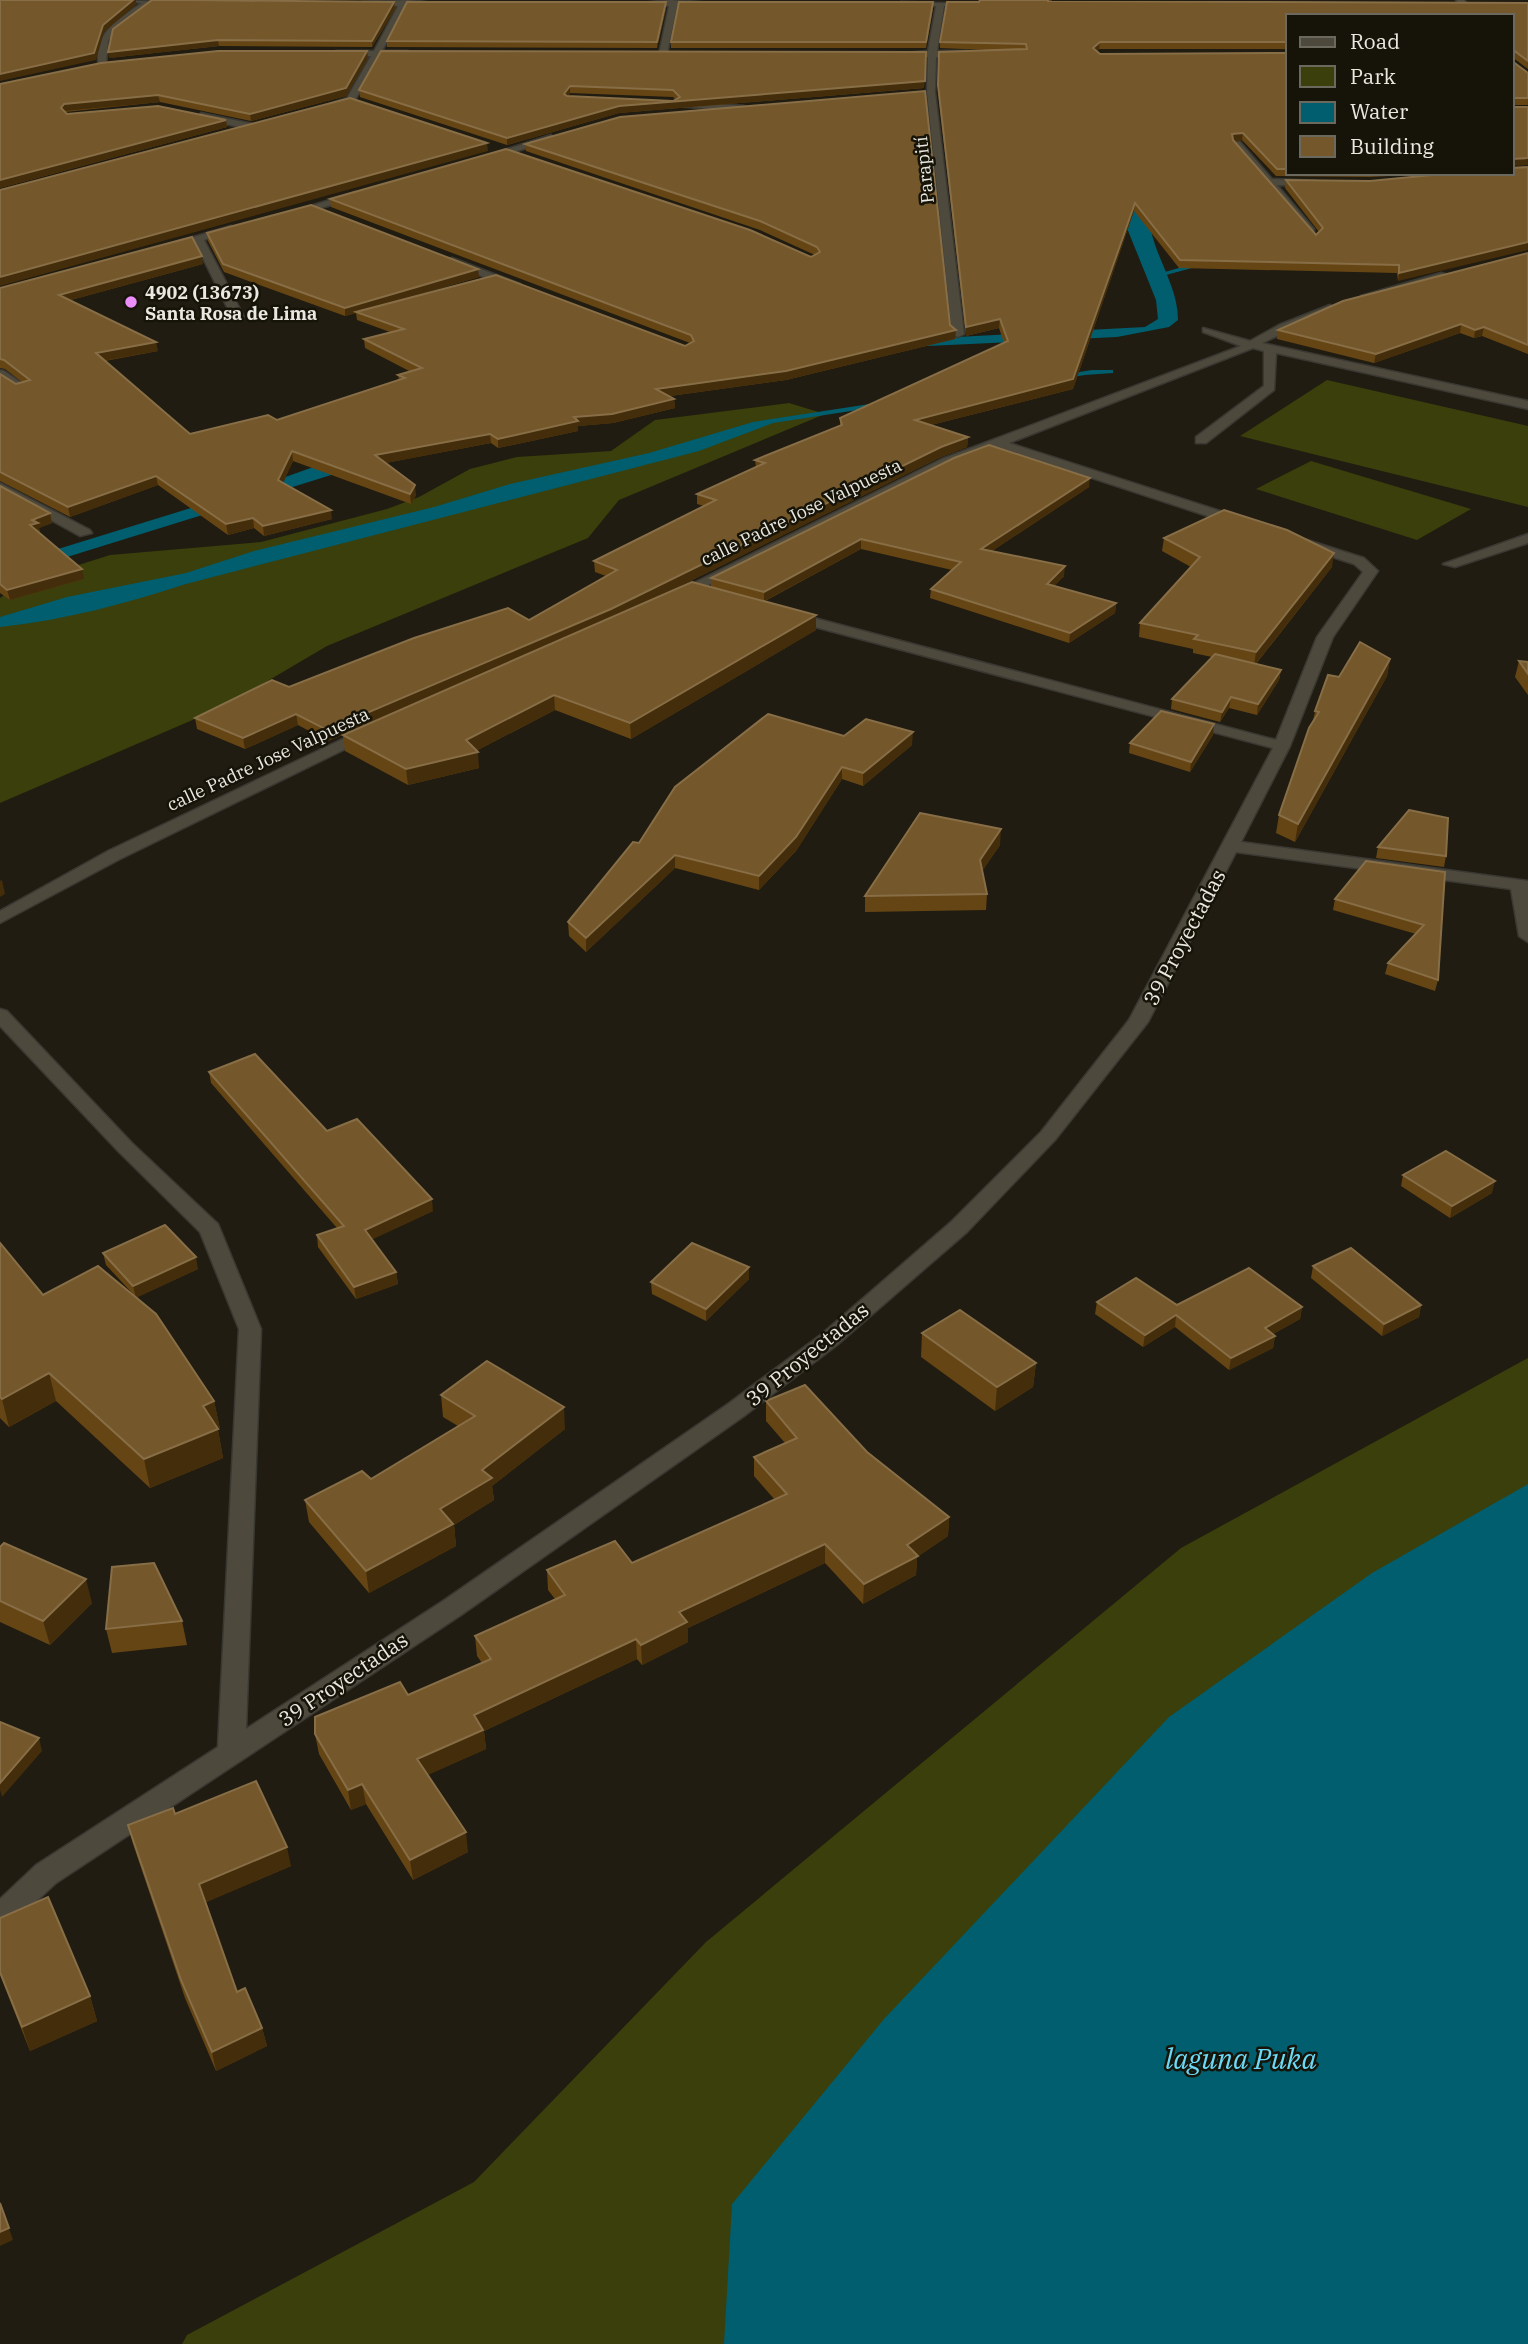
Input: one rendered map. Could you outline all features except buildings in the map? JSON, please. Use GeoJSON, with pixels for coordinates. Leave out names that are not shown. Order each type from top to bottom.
{"type":"FeatureCollection","features":[{"type":"Feature","properties":{"kind":"street"},"geometry":{"type":"LineString","coordinates":[[125,0],[190,3]]}},
{"type":"Feature","properties":{"kind":"street"},"geometry":{"type":"LineString","coordinates":[[102,64],[101,47],[108,30],[150,2]]}},
{"type":"Feature","properties":{"kind":"street"},"geometry":{"type":"LineString","coordinates":[[351,100],[405,2]]}},
{"type":"Feature","properties":{"kind":"street"},"geometry":{"type":"LineString","coordinates":[[663,54],[674,2]]}},
{"type":"Feature","properties":{"kind":"street"},"geometry":{"type":"LineString","coordinates":[[1451,6],[1462,3],[1477,6]]}},
{"type":"Feature","properties":{"kind":"street"},"geometry":{"type":"LineString","coordinates":[[350,4],[444,4]]}},
{"type":"Feature","properties":{"kind":"street"},"geometry":{"type":"LineString","coordinates":[[633,4],[716,4]]}},
{"type":"Feature","properties":{"kind":"street"},"geometry":{"type":"LineString","coordinates":[[898,4],[979,4]]}},
{"type":"Feature","properties":{"kind":"street","name":"Parapití"},"geometry":{"type":"LineString","coordinates":[[940,4],[932,54],[931,92],[958,334]]}},
{"type":"Feature","properties":{"kind":"street"},"geometry":{"type":"LineString","coordinates":[[326,53],[419,54]]}},
{"type":"Feature","properties":{"kind":"street"},"geometry":{"type":"LineString","coordinates":[[650,54],[677,54]]}},
{"type":"Feature","properties":{"kind":"street"},"geometry":{"type":"LineString","coordinates":[[892,54],[983,54]]}},
{"type":"Feature","properties":{"kind":"street"},"geometry":{"type":"LineString","coordinates":[[89,67],[115,63]]}},
{"type":"Feature","properties":{"kind":"street"},"geometry":{"type":"LineString","coordinates":[[917,94],[931,92]]}},
{"type":"Feature","properties":{"kind":"street"},"geometry":{"type":"LineString","coordinates":[[313,111],[351,100],[364,104]]}},
{"type":"Feature","properties":{"kind":"street"},"geometry":{"type":"LineString","coordinates":[[666,103],[744,109]]}},
{"type":"Feature","properties":{"kind":"street"},"geometry":{"type":"LineString","coordinates":[[676,114],[756,108]]}},
{"type":"Feature","properties":{"kind":"street"},"geometry":{"type":"LineString","coordinates":[[195,115],[253,127]]}},
{"type":"Feature","properties":{"kind":"street"},"geometry":{"type":"LineString","coordinates":[[228,134],[265,124]]}},
{"type":"Feature","properties":{"kind":"street"},"geometry":{"type":"LineString","coordinates":[[467,163],[559,136]]}},
{"type":"Feature","properties":{"kind":"street"},"geometry":{"type":"LineString","coordinates":[[480,143],[532,160]]}},
{"type":"Feature","properties":{"kind":"street"},"geometry":{"type":"LineString","coordinates":[[1237,144],[1272,182],[1315,238]]}},
{"type":"Feature","properties":{"kind":"street"},"geometry":{"type":"LineString","coordinates":[[1272,182],[1324,183]]}},
{"type":"Feature","properties":{"kind":"street"},"geometry":{"type":"LineString","coordinates":[[275,218],[365,192]]}},
{"type":"Feature","properties":{"kind":"street"},"geometry":{"type":"LineString","coordinates":[[313,207],[339,217]]}},
{"type":"Feature","properties":{"kind":"street"},"geometry":{"type":"LineString","coordinates":[[160,248],[249,224]]}},
{"type":"Feature","properties":{"kind":"street"},"geometry":{"type":"LineString","coordinates":[[198,238],[237,317]]}},
{"type":"Feature","properties":{"kind":"street"},"geometry":{"type":"LineString","coordinates":[[443,258],[533,292]]}},
{"type":"Feature","properties":{"kind":"street","name":"calle Padre Jose Valpuesta"},"geometry":{"type":"LineString","coordinates":[[666,601],[863,501],[994,442],[1254,344],[1283,327],[1337,305],[1450,274]]}},
{"type":"Feature","properties":{"kind":"street"},"geometry":{"type":"LineString","coordinates":[[469,285],[495,278]]}},
{"type":"Feature","properties":{"kind":"street"},"geometry":{"type":"LineString","coordinates":[[1208,330],[1270,348],[1528,405]]}},
{"type":"Feature","properties":{"kind":"street"},"geometry":{"type":"LineString","coordinates":[[1201,440],[1270,387],[1270,348]]}},
{"type":"Feature","properties":{"kind":"street"},"geometry":{"type":"LineString","coordinates":[[0,374],[23,388]]}},
{"type":"Feature","properties":{"kind":"street"},"geometry":{"type":"LineString","coordinates":[[994,442],[1255,527]]}},
{"type":"Feature","properties":{"kind":"street"},"geometry":{"type":"LineString","coordinates":[[0,487],[85,533]]}},
{"type":"Feature","properties":{"kind":"street"},"geometry":{"type":"LineString","coordinates":[[1450,564],[1528,538]]}},
{"type":"Feature","properties":{"kind":"street","name":"39 Proyectadas"},"geometry":{"type":"LineString","coordinates":[[0,1917],[46,1874],[452,1608],[736,1410],[830,1339],[959,1227],[1048,1136],[1138,1022],[1282,746],[1325,637],[1371,571],[1368,566],[1294,540]]}},
{"type":"Feature","properties":{"kind":"street"},"geometry":{"type":"LineString","coordinates":[[690,589],[716,596]]}},
{"type":"Feature","properties":{"kind":"street"},"geometry":{"type":"LineString","coordinates":[[768,610],[1282,746]]}},
{"type":"Feature","properties":{"kind":"street","name":"calle Padre Jose Valpuesta"},"geometry":{"type":"LineString","coordinates":[[0,918],[114,855],[323,752],[382,726]]}},
{"type":"Feature","properties":{"kind":"street"},"geometry":{"type":"LineString","coordinates":[[1232,846],[1523,886],[1528,936]]}},
{"type":"Feature","properties":{"kind":"street"},"geometry":{"type":"LineString","coordinates":[[0,1015],[125,1147],[210,1229],[250,1329],[231,1754]]}},
{"type":"Feature","properties":{"kind":"green space"},"geometry":{"type":"Polygon","coordinates":[[[1327,380],[1528,426],[1528,507],[1240,436],[1327,380]]]}},
{"type":"Feature","properties":{"kind":"green space"},"geometry":{"type":"Polygon","coordinates":[[[789,403],[825,414],[619,500],[588,538],[327,646],[225,706],[0,803],[0,598],[22,583],[110,555],[261,542],[387,509],[419,497],[470,469],[517,457],[611,451],[655,420],[789,403]]]}},
{"type":"Feature","properties":{"kind":"green space"},"geometry":{"type":"Polygon","coordinates":[[[1311,461],[1471,509],[1417,540],[1256,489],[1311,461]]]}},
{"type":"Feature","properties":{"kind":"green space","name":"laguna Puka"},"geometry":{"type":"Polygon","coordinates":[[[1528,1358],[1528,2344],[182,2344],[187,2335],[474,2182],[706,1942],[1181,1548],[1528,1358]]]}},
{"type":"Feature","properties":{"kind":"water"},"geometry":{"type":"Polygon","coordinates":[[[1116,201],[1149,216],[1154,243],[1177,306],[1178,320],[1169,327],[1117,337],[779,353],[938,338],[1145,327],[1158,319],[1156,300],[1116,201]]]}},
{"type":"Feature","properties":{"kind":"water"},"geometry":{"type":"Polygon","coordinates":[[[1092,370],[1113,370],[1113,373],[773,423],[699,451],[94,610],[0,627],[0,617],[67,597],[186,573],[254,551],[434,507],[510,484],[649,453],[753,422],[1092,370]]]}},
{"type":"Feature","properties":{"kind":"water"},"geometry":{"type":"Polygon","coordinates":[[[425,427],[344,471],[51,562],[45,553],[246,491],[425,427]]]}},
{"type":"Feature","properties":{"kind":"water","name":"laguna Puka"},"geometry":{"type":"Polygon","coordinates":[[[1528,1484],[1528,2344],[724,2344],[732,2204],[884,2019],[1169,1717],[1372,1573],[1528,1484]]]}},
{"type":"Feature","properties":{"kind":"waterway"},"geometry":{"type":"LineString","coordinates":[[1155,276],[1199,265]]}},
{"type":"Feature","properties":{"kind":"place","name":"4902 (13673) Santa Rosa de Lima"},"geometry":{"type":"Point","coordinates":[131,302]}}]}
